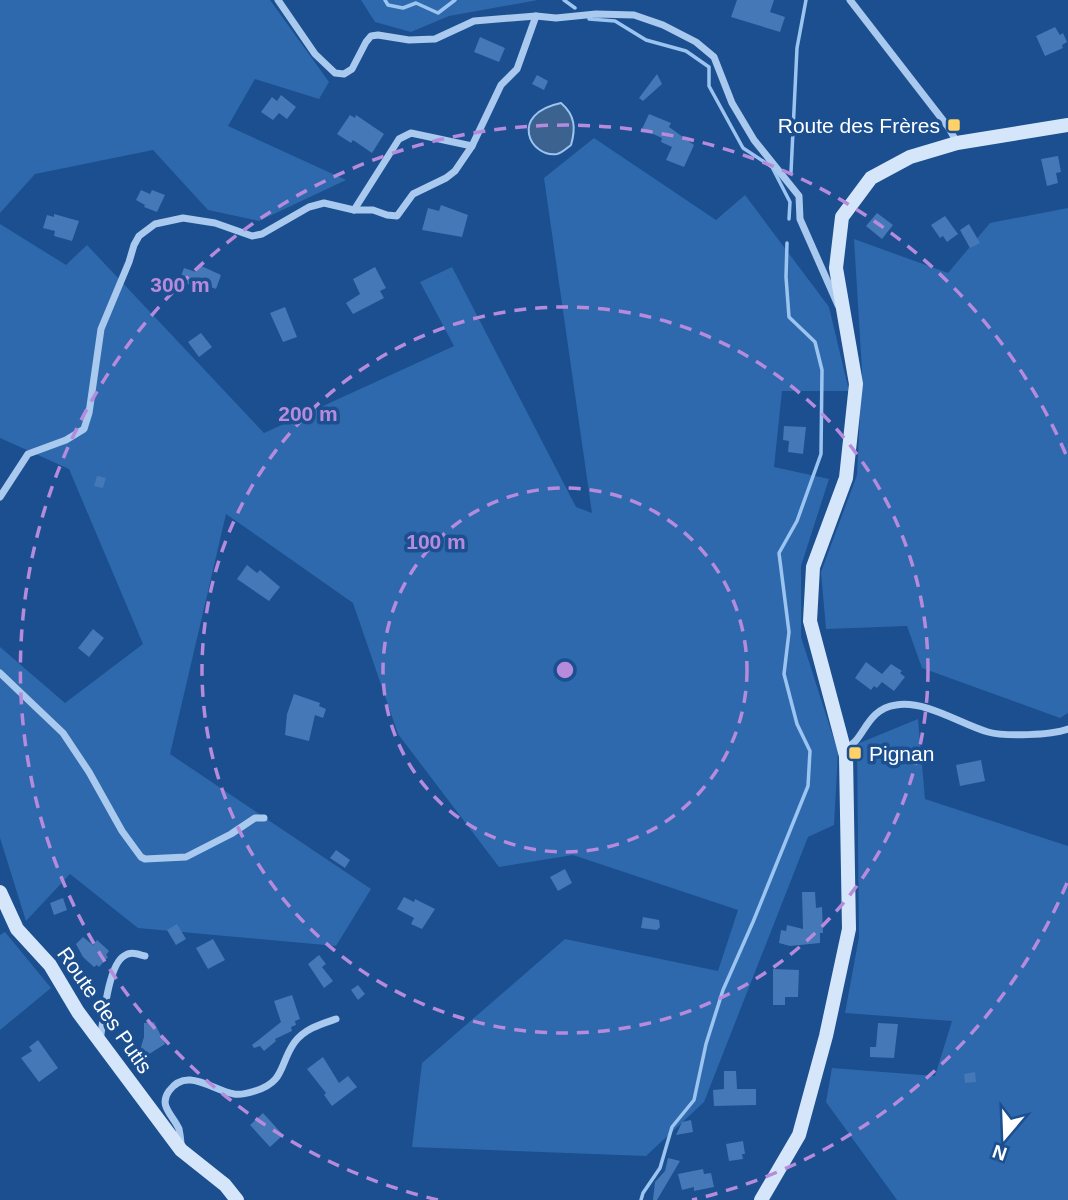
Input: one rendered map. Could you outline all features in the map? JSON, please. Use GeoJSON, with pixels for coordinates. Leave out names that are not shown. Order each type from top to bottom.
{"type":"FeatureCollection","features":[{"type":"Feature","properties":{"kind":"street"},"geometry":{"type":"LineString","coordinates":[[278,0],[315,54],[335,73],[344,74],[352,69],[371,36],[409,40],[435,39],[474,21],[536,16],[556,18],[596,14],[634,15],[663,25],[696,42],[714,57],[737,113],[754,140],[799,196],[800,219],[846,321]]}},
{"type":"Feature","properties":{"kind":"street"},"geometry":{"type":"LineString","coordinates":[[850,0],[949,128],[957,143]]}},
{"type":"Feature","properties":{"kind":"street"},"geometry":{"type":"LineString","coordinates":[[0,497],[28,454],[66,440],[84,429],[89,413],[101,328],[139,236],[155,224],[183,218],[215,223],[253,236],[262,234],[309,207],[324,203],[397,216],[413,194],[455,171],[472,146],[501,85],[517,69],[536,16]]}},
{"type":"Feature","properties":{"kind":"street"},"geometry":{"type":"LineString","coordinates":[[761,1200],[799,1135],[826,1036],[849,929],[845,748],[810,621],[813,567],[846,478],[856,384],[836,268],[842,217],[871,178],[910,157],[957,143],[1068,125]]}},
{"type":"Feature","properties":{"kind":"street"},"geometry":{"type":"LineString","coordinates":[[354,210],[399,139],[405,134],[472,146]]}},
{"type":"Feature","properties":{"kind":"street"},"geometry":{"type":"LineString","coordinates":[[0,673],[63,733],[89,772],[122,831],[141,857],[186,857],[231,834],[255,818],[264,818]]}},
{"type":"Feature","properties":{"kind":"street"},"geometry":{"type":"LineString","coordinates":[[845,748],[854,743],[874,715],[898,704],[935,712],[998,734],[1045,734],[1068,729]]}},
{"type":"Feature","properties":{"kind":"street","name":"Route des Putis"},"geometry":{"type":"LineString","coordinates":[[0,891],[17,929],[50,965],[78,1012],[181,1150],[225,1185],[237,1200]]}},
{"type":"Feature","properties":{"kind":"street"},"geometry":{"type":"LineString","coordinates":[[100,1041],[113,972],[118,960],[125,954],[145,956]]}},
{"type":"Feature","properties":{"kind":"street","name":"Route des Putis"},"geometry":{"type":"LineString","coordinates":[[181,1150],[178,1129],[165,1108],[165,1099],[171,1088],[179,1082],[189,1080],[201,1081],[232,1094],[268,1087],[276,1081],[295,1042],[306,1031],[336,1019]]}},
{"type":"Feature","properties":{"kind":"shaded area"},"geometry":{"type":"Polygon","coordinates":[[[0,0],[270,0],[329,82],[319,99],[255,79],[228,126],[346,180],[259,221],[208,210],[153,150],[35,174],[0,213],[0,0]]]}},
{"type":"Feature","properties":{"kind":"shaded area"},"geometry":{"type":"Polygon","coordinates":[[[361,0],[538,0],[449,16],[411,32],[375,22],[361,0]]]}},
{"type":"Feature","properties":{"kind":"shaded area"},"geometry":{"type":"Polygon","coordinates":[[[561,103],[573,122],[571,145],[557,154],[547,153],[532,143],[529,125],[534,116],[561,103]]]}},
{"type":"Feature","properties":{"kind":"shaded area"},"geometry":{"type":"Polygon","coordinates":[[[594,138],[716,220],[745,195],[829,307],[849,391],[782,391],[774,467],[829,479],[801,566],[801,637],[838,752],[834,825],[808,837],[704,1102],[646,1156],[412,1147],[422,1063],[565,939],[718,971],[738,910],[573,855],[499,867],[398,734],[353,603],[226,514],[170,754],[371,889],[336,946],[138,928],[70,874],[26,921],[0,838],[0,647],[65,703],[143,644],[69,469],[0,438],[0,224],[66,265],[87,245],[264,433],[454,346],[420,282],[452,267],[576,507],[592,513],[544,178],[594,138]]]}},
{"type":"Feature","properties":{"kind":"shaded area"},"geometry":{"type":"Polygon","coordinates":[[[1068,208],[1068,713],[1060,718],[922,668],[907,626],[826,629],[821,572],[857,475],[862,370],[854,239],[948,273],[990,223],[1068,208]]]}},
{"type":"Feature","properties":{"kind":"shaded area"},"geometry":{"type":"Polygon","coordinates":[[[918,719],[925,799],[1068,846],[1068,1200],[897,1200],[826,1102],[832,1068],[935,1076],[952,1021],[845,1013],[859,937],[857,744],[918,719]]]}},
{"type":"Feature","properties":{"kind":"shaded area"},"geometry":{"type":"Polygon","coordinates":[[[5,932],[51,988],[0,1030],[0,935],[5,932]]]}},
{"type":"Feature","properties":{"kind":"building"},"geometry":{"type":"Polygon","coordinates":[[[737,0],[774,0],[770,12],[785,17],[780,32],[731,17],[737,0]]]}},
{"type":"Feature","properties":{"kind":"building"},"geometry":{"type":"Polygon","coordinates":[[[1055,27],[1060,35],[1063,33],[1067,42],[1062,45],[1063,48],[1045,56],[1036,36],[1055,27]]]}},
{"type":"Feature","properties":{"kind":"building"},"geometry":{"type":"Polygon","coordinates":[[[480,37],[505,48],[499,62],[474,52],[480,37]]]}},
{"type":"Feature","properties":{"kind":"building"},"geometry":{"type":"Polygon","coordinates":[[[657,74],[662,84],[643,101],[639,98],[657,74]]]}},
{"type":"Feature","properties":{"kind":"building"},"geometry":{"type":"Polygon","coordinates":[[[537,75],[548,81],[544,90],[532,84],[537,75]]]}},
{"type":"Feature","properties":{"kind":"building"},"geometry":{"type":"Polygon","coordinates":[[[281,95],[296,107],[287,119],[279,113],[273,120],[261,112],[272,97],[277,101],[281,95]]]}},
{"type":"Feature","properties":{"kind":"building"},"geometry":{"type":"Polygon","coordinates":[[[649,114],[671,123],[669,127],[694,145],[684,167],[666,160],[672,147],[661,142],[662,138],[642,129],[649,114]]]}},
{"type":"Feature","properties":{"kind":"building"},"geometry":{"type":"Polygon","coordinates":[[[350,115],[355,118],[356,115],[384,134],[372,153],[353,140],[351,143],[337,134],[350,115]]]}},
{"type":"Feature","properties":{"kind":"building"},"geometry":{"type":"Polygon","coordinates":[[[1058,156],[1061,172],[1056,173],[1058,183],[1047,186],[1041,159],[1058,156]]]}},
{"type":"Feature","properties":{"kind":"building"},"geometry":{"type":"Polygon","coordinates":[[[141,190],[150,194],[152,190],[165,195],[157,212],[144,207],[145,205],[136,200],[141,190]]]}},
{"type":"Feature","properties":{"kind":"building"},"geometry":{"type":"Polygon","coordinates":[[[441,205],[468,215],[462,237],[422,230],[428,208],[439,211],[441,205]]]}},
{"type":"Feature","properties":{"kind":"building"},"geometry":{"type":"Polygon","coordinates":[[[877,213],[893,225],[882,239],[866,226],[877,213]]]}},
{"type":"Feature","properties":{"kind":"building"},"geometry":{"type":"Polygon","coordinates":[[[54,214],[79,221],[72,241],[54,236],[55,231],[43,228],[47,215],[54,217],[54,214]]]}},
{"type":"Feature","properties":{"kind":"building"},"geometry":{"type":"Polygon","coordinates":[[[945,216],[958,234],[947,242],[943,236],[940,238],[931,225],[945,216]]]}},
{"type":"Feature","properties":{"kind":"building"},"geometry":{"type":"Polygon","coordinates":[[[969,224],[980,243],[970,248],[960,230],[969,224]]]}},
{"type":"Feature","properties":{"kind":"building"},"geometry":{"type":"Polygon","coordinates":[[[199,265],[221,275],[216,289],[206,285],[204,290],[179,281],[184,268],[196,272],[199,265]]]}},
{"type":"Feature","properties":{"kind":"building"},"geometry":{"type":"Polygon","coordinates":[[[375,267],[386,288],[380,291],[384,298],[353,314],[346,303],[360,294],[353,279],[375,267]]]}},
{"type":"Feature","properties":{"kind":"building"},"geometry":{"type":"Polygon","coordinates":[[[285,307],[297,337],[283,342],[270,313],[285,307]]]}},
{"type":"Feature","properties":{"kind":"building"},"geometry":{"type":"Polygon","coordinates":[[[201,333],[212,347],[199,357],[188,342],[201,333]]]}},
{"type":"Feature","properties":{"kind":"building"},"geometry":{"type":"Polygon","coordinates":[[[784,426],[806,427],[803,454],[788,452],[789,441],[783,440],[784,426]]]}},
{"type":"Feature","properties":{"kind":"building"},"geometry":{"type":"Polygon","coordinates":[[[97,476],[106,478],[103,488],[94,486],[97,476]]]}},
{"type":"Feature","properties":{"kind":"building"},"geometry":{"type":"Polygon","coordinates":[[[247,565],[257,573],[260,570],[280,587],[269,601],[237,579],[247,565]]]}},
{"type":"Feature","properties":{"kind":"building"},"geometry":{"type":"Polygon","coordinates":[[[93,629],[104,638],[89,657],[78,648],[93,629]]]}},
{"type":"Feature","properties":{"kind":"building"},"geometry":{"type":"Polygon","coordinates":[[[866,662],[882,674],[891,664],[902,671],[900,673],[905,677],[894,691],[882,682],[871,690],[855,678],[866,662]]]}},
{"type":"Feature","properties":{"kind":"building"},"geometry":{"type":"Polygon","coordinates":[[[294,694],[320,703],[319,706],[326,709],[323,718],[315,715],[309,741],[285,735],[287,714],[294,694]]]}},
{"type":"Feature","properties":{"kind":"building"},"geometry":{"type":"Polygon","coordinates":[[[981,760],[985,781],[960,786],[956,765],[981,760]]]}},
{"type":"Feature","properties":{"kind":"building"},"geometry":{"type":"Polygon","coordinates":[[[336,850],[350,860],[345,868],[330,858],[336,850]]]}},
{"type":"Feature","properties":{"kind":"building"},"geometry":{"type":"Polygon","coordinates":[[[565,869],[572,883],[558,891],[550,877],[565,869]]]}},
{"type":"Feature","properties":{"kind":"building"},"geometry":{"type":"Polygon","coordinates":[[[802,892],[815,892],[816,908],[822,907],[823,933],[820,933],[820,943],[790,946],[779,943],[781,930],[786,931],[787,925],[803,929],[802,892]]]}},
{"type":"Feature","properties":{"kind":"building"},"geometry":{"type":"Polygon","coordinates":[[[404,897],[414,902],[415,899],[435,909],[422,929],[411,924],[414,918],[397,909],[404,897]]]}},
{"type":"Feature","properties":{"kind":"building"},"geometry":{"type":"Polygon","coordinates":[[[63,898],[67,910],[54,915],[50,903],[63,898]]]}},
{"type":"Feature","properties":{"kind":"building"},"geometry":{"type":"Polygon","coordinates":[[[643,917],[659,920],[660,927],[657,930],[641,928],[643,917]]]}},
{"type":"Feature","properties":{"kind":"building"},"geometry":{"type":"Polygon","coordinates":[[[177,924],[186,939],[176,945],[167,930],[177,924]]]}},
{"type":"Feature","properties":{"kind":"building"},"geometry":{"type":"Polygon","coordinates":[[[83,937],[93,945],[97,940],[109,951],[106,955],[108,957],[99,967],[94,967],[83,957],[76,944],[83,937]]]}},
{"type":"Feature","properties":{"kind":"building"},"geometry":{"type":"Polygon","coordinates":[[[213,939],[225,960],[208,969],[196,948],[213,939]]]}},
{"type":"Feature","properties":{"kind":"building"},"geometry":{"type":"Polygon","coordinates":[[[319,955],[326,964],[322,967],[333,981],[324,988],[308,964],[319,955]]]}},
{"type":"Feature","properties":{"kind":"building"},"geometry":{"type":"Polygon","coordinates":[[[773,969],[799,970],[798,997],[785,997],[785,1005],[773,1005],[773,969]]]}},
{"type":"Feature","properties":{"kind":"building"},"geometry":{"type":"Polygon","coordinates":[[[358,985],[365,994],[358,1000],[351,990],[358,985]]]}},
{"type":"Feature","properties":{"kind":"building"},"geometry":{"type":"Polygon","coordinates":[[[292,995],[300,1019],[291,1027],[292,1031],[275,1039],[264,1051],[260,1046],[254,1048],[252,1045],[281,1022],[274,1001],[292,995]]]}},
{"type":"Feature","properties":{"kind":"building"},"geometry":{"type":"Polygon","coordinates":[[[154,1022],[165,1044],[146,1056],[141,1047],[144,1023],[154,1022]]]}},
{"type":"Feature","properties":{"kind":"building"},"geometry":{"type":"Polygon","coordinates":[[[878,1023],[898,1024],[894,1058],[870,1057],[870,1047],[876,1047],[878,1023]]]}},
{"type":"Feature","properties":{"kind":"building"},"geometry":{"type":"Polygon","coordinates":[[[38,1040],[58,1068],[39,1082],[21,1058],[32,1051],[29,1047],[38,1040]]]}},
{"type":"Feature","properties":{"kind":"building"},"geometry":{"type":"Polygon","coordinates":[[[323,1057],[339,1083],[348,1076],[357,1087],[332,1106],[324,1095],[326,1093],[307,1069],[323,1057]]]}},
{"type":"Feature","properties":{"kind":"building"},"geometry":{"type":"Polygon","coordinates":[[[724,1071],[736,1071],[737,1089],[756,1089],[756,1105],[714,1106],[713,1090],[724,1089],[724,1071]]]}},
{"type":"Feature","properties":{"kind":"building"},"geometry":{"type":"Polygon","coordinates":[[[975,1072],[976,1082],[965,1083],[964,1074],[975,1072]]]}},
{"type":"Feature","properties":{"kind":"building"},"geometry":{"type":"Polygon","coordinates":[[[263,1113],[283,1135],[270,1147],[250,1125],[263,1113]]]}},
{"type":"Feature","properties":{"kind":"building"},"geometry":{"type":"Polygon","coordinates":[[[691,1120],[693,1132],[676,1135],[682,1122],[691,1120]]]}},
{"type":"Feature","properties":{"kind":"building"},"geometry":{"type":"Polygon","coordinates":[[[743,1141],[743,1159],[729,1161],[726,1144],[743,1141]]]}},
{"type":"Feature","properties":{"kind":"building"},"geometry":{"type":"Polygon","coordinates":[[[668,1158],[680,1161],[657,1200],[653,1200],[655,1182],[665,1171],[668,1158]]]}},
{"type":"Feature","properties":{"kind":"building"},"geometry":{"type":"Polygon","coordinates":[[[703,1169],[704,1174],[711,1173],[714,1187],[694,1191],[694,1187],[682,1190],[678,1174],[703,1169]]]}},
{"type":"Feature","properties":{"kind":"waterway"},"geometry":{"type":"LineString","coordinates":[[385,0],[388,5],[403,8],[416,3],[438,13],[455,0]]}},
{"type":"Feature","properties":{"kind":"waterway"},"geometry":{"type":"LineString","coordinates":[[564,0],[575,8]]}},
{"type":"Feature","properties":{"kind":"waterway"},"geometry":{"type":"LineString","coordinates":[[791,172],[797,48],[806,0]]}},
{"type":"Feature","properties":{"kind":"waterway"},"geometry":{"type":"LineString","coordinates":[[589,19],[615,21],[646,40],[686,51],[709,67],[709,86],[743,148],[772,167],[790,202],[789,219]]}},
{"type":"Feature","properties":{"kind":"waterway"},"geometry":{"type":"LineString","coordinates":[[641,1200],[660,1168],[672,1127],[694,1100],[706,1044],[723,990],[808,786],[810,751],[797,724],[784,674],[789,632],[779,553],[797,521],[821,454],[822,370],[815,342],[789,317],[787,243]]}},
{"type":"Feature","properties":{"kind":"place","name":"Route des Frères"},"geometry":{"type":"Point","coordinates":[954,125]}},
{"type":"Feature","properties":{"kind":"place","name":"Pignan"},"geometry":{"type":"Point","coordinates":[855,753]}}]}
